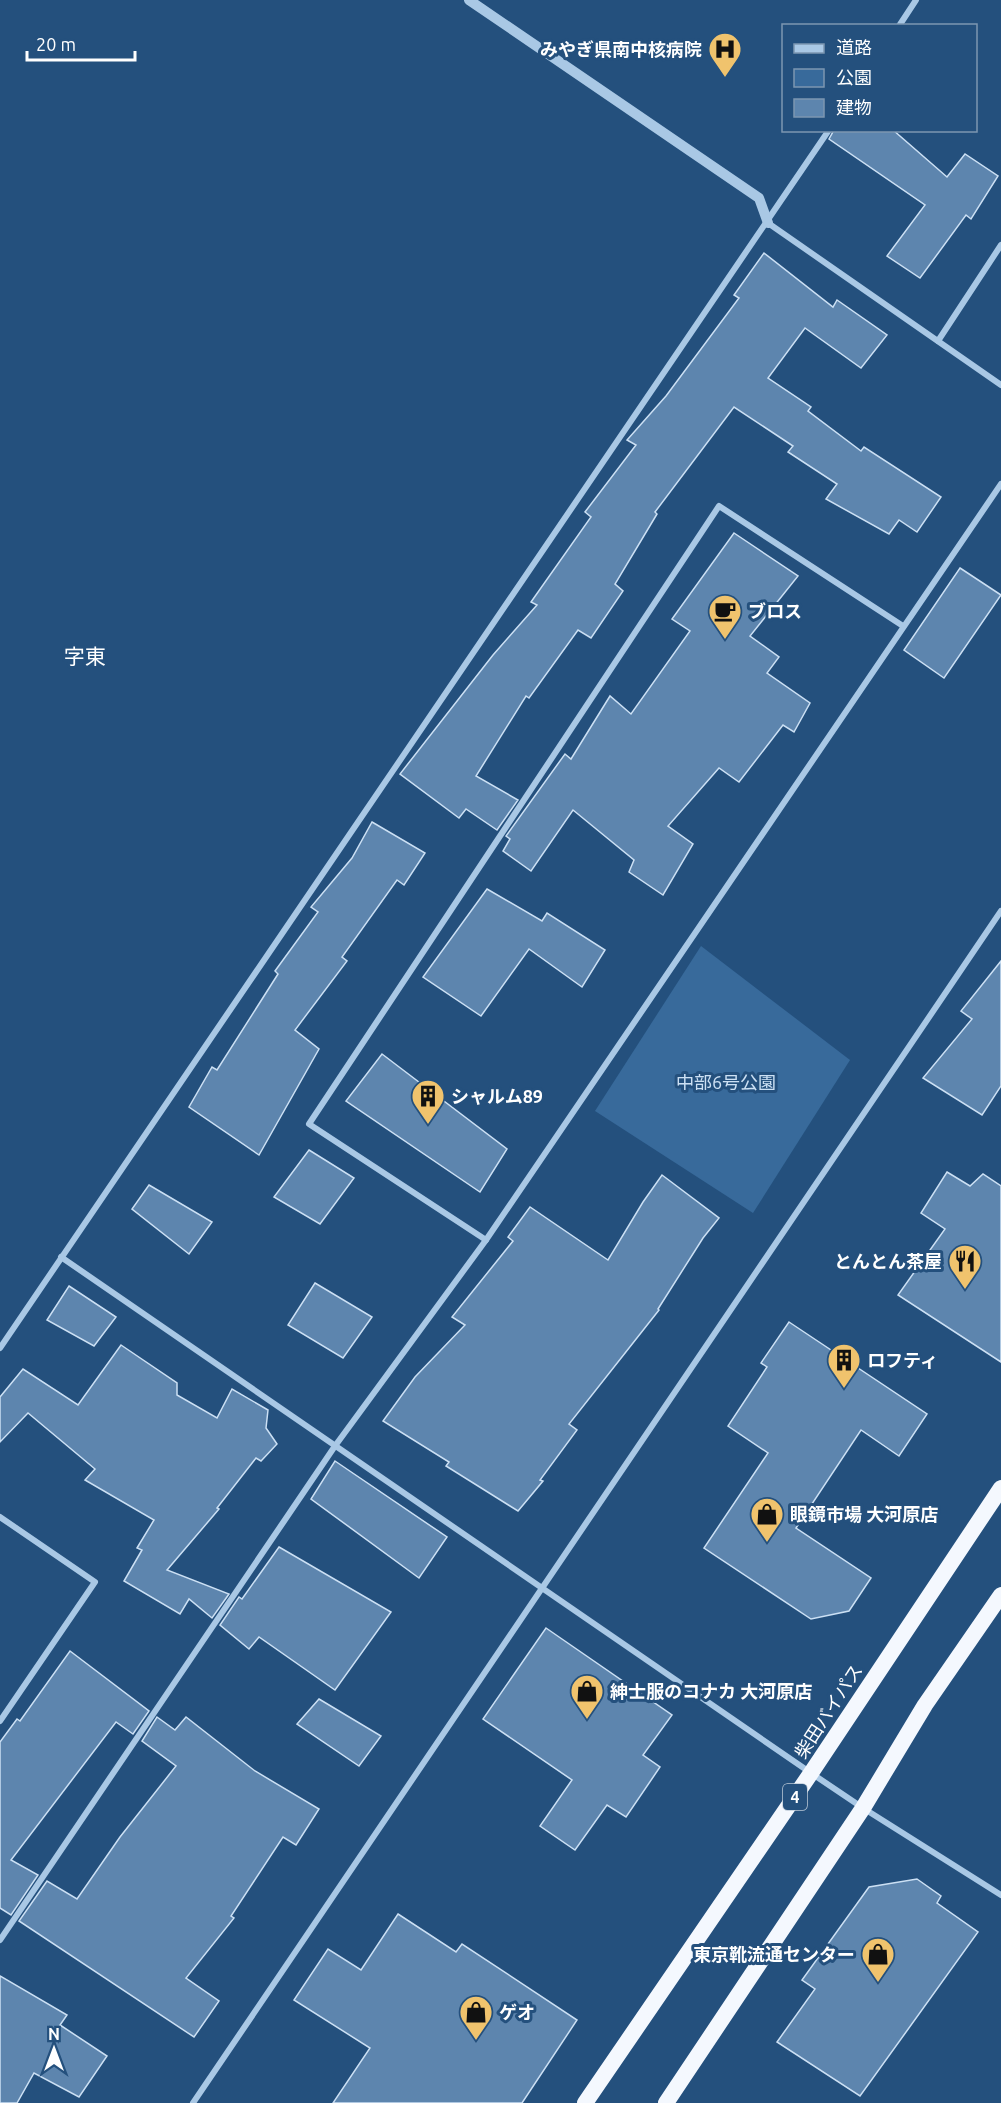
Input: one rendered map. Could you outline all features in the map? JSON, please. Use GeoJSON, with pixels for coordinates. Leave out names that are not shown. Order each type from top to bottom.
{"type":"FeatureCollection","features":[{"type":"Feature","properties":{"kind":"highway","name":"柴田バイパス"},"geometry":{"type":"LineString","coordinates":[[585,2103],[811,1773],[1001,1488]]}},
{"type":"Feature","properties":{"kind":"highway"},"geometry":{"type":"LineString","coordinates":[[666,2103],[863,1808],[925,1705],[1001,1595]]}},
{"type":"Feature","properties":{"kind":"street"},"geometry":{"type":"LineString","coordinates":[[469,0],[759,198],[768,223],[1001,385]]}},
{"type":"Feature","properties":{"kind":"street"},"geometry":{"type":"LineString","coordinates":[[900,24],[916,0]]}},
{"type":"Feature","properties":{"kind":"street"},"geometry":{"type":"LineString","coordinates":[[0,1348],[829,132]]}},
{"type":"Feature","properties":{"kind":"street"},"geometry":{"type":"LineString","coordinates":[[938,341],[1001,245]]}},
{"type":"Feature","properties":{"kind":"street"},"geometry":{"type":"LineString","coordinates":[[0,1940],[335,1446],[486,1240],[1001,484]]}},
{"type":"Feature","properties":{"kind":"street"},"geometry":{"type":"LineString","coordinates":[[486,1240],[309,1124],[719,506],[903,626]]}},
{"type":"Feature","properties":{"kind":"street"},"geometry":{"type":"LineString","coordinates":[[193,2103],[1001,911]]}},
{"type":"Feature","properties":{"kind":"street"},"geometry":{"type":"LineString","coordinates":[[61,1257],[811,1773],[1001,1895]]}},
{"type":"Feature","properties":{"kind":"street"},"geometry":{"type":"LineString","coordinates":[[0,1517],[95,1582],[0,1721]]}},
{"type":"Feature","properties":{"kind":"green space","name":"中部6号公園"},"geometry":{"type":"Polygon","coordinates":[[[701,946],[850,1060],[753,1213],[595,1111],[701,946]]]}},
{"type":"Feature","properties":{"kind":"building"},"geometry":{"type":"Polygon","coordinates":[[[833,132],[895,132],[947,177],[965,154],[998,176],[971,219],[966,215],[920,278],[887,256],[925,205],[829,139],[833,132]]]}},
{"type":"Feature","properties":{"kind":"building"},"geometry":{"type":"Polygon","coordinates":[[[764,253],[833,307],[837,300],[887,335],[861,368],[805,328],[768,378],[811,407],[808,411],[861,451],[864,447],[941,497],[917,532],[899,520],[889,534],[826,499],[837,484],[788,452],[793,446],[734,407],[655,512],[657,514],[615,584],[623,591],[591,638],[578,630],[529,698],[526,696],[476,776],[518,800],[497,830],[466,809],[459,818],[400,774],[493,655],[537,605],[531,602],[591,517],[585,512],[636,445],[627,440],[666,396],[739,298],[734,295],[764,253]]]}},
{"type":"Feature","properties":{"kind":"building"},"geometry":{"type":"Polygon","coordinates":[[[734,533],[798,576],[750,636],[779,657],[767,673],[810,703],[794,732],[783,725],[739,782],[719,768],[668,826],[693,844],[663,895],[629,872],[634,860],[573,810],[531,871],[503,851],[510,839],[506,836],[565,754],[571,759],[610,696],[631,714],[690,631],[672,619],[734,533]]]}},
{"type":"Feature","properties":{"kind":"building"},"geometry":{"type":"Polygon","coordinates":[[[960,568],[1001,595],[944,678],[904,650],[960,568]]]}},
{"type":"Feature","properties":{"kind":"building"},"geometry":{"type":"Polygon","coordinates":[[[372,822],[425,853],[404,885],[397,880],[342,957],[347,961],[295,1030],[319,1049],[259,1155],[189,1107],[212,1067],[217,1070],[278,974],[275,971],[318,912],[311,907],[352,858],[372,822]]]}},
{"type":"Feature","properties":{"kind":"building"},"geometry":{"type":"Polygon","coordinates":[[[487,889],[542,921],[547,913],[605,950],[582,987],[529,949],[481,1016],[423,977],[487,889]]]}},
{"type":"Feature","properties":{"kind":"building"},"geometry":{"type":"Polygon","coordinates":[[[1001,961],[1001,1086],[982,1115],[923,1078],[972,1019],[961,1011],[1001,961]]]}},
{"type":"Feature","properties":{"kind":"building","name":"シャルム89"},"geometry":{"type":"Polygon","coordinates":[[[382,1054],[507,1149],[480,1192],[346,1101],[382,1054]]]}},
{"type":"Feature","properties":{"kind":"building"},"geometry":{"type":"Polygon","coordinates":[[[309,1150],[354,1178],[320,1224],[274,1197],[309,1150]]]}},
{"type":"Feature","properties":{"kind":"building"},"geometry":{"type":"Polygon","coordinates":[[[947,1172],[970,1186],[983,1174],[1001,1186],[1001,1362],[898,1295],[945,1229],[921,1213],[947,1172]]]}},
{"type":"Feature","properties":{"kind":"building"},"geometry":{"type":"Polygon","coordinates":[[[662,1175],[719,1218],[703,1238],[659,1310],[569,1424],[577,1430],[540,1480],[543,1481],[518,1511],[446,1466],[449,1462],[383,1421],[415,1377],[465,1325],[452,1317],[513,1241],[508,1237],[530,1207],[608,1260],[662,1175]]]}},
{"type":"Feature","properties":{"kind":"building"},"geometry":{"type":"Polygon","coordinates":[[[149,1185],[212,1222],[189,1254],[132,1209],[149,1185]]]}},
{"type":"Feature","properties":{"kind":"building"},"geometry":{"type":"Polygon","coordinates":[[[315,1283],[372,1317],[343,1358],[288,1325],[315,1283]]]}},
{"type":"Feature","properties":{"kind":"building"},"geometry":{"type":"Polygon","coordinates":[[[69,1286],[116,1317],[94,1346],[47,1320],[69,1286]]]}},
{"type":"Feature","properties":{"kind":"building"},"geometry":{"type":"Polygon","coordinates":[[[789,1322],[927,1414],[899,1456],[861,1430],[796,1528],[871,1578],[849,1611],[811,1619],[704,1548],[768,1453],[728,1426],[767,1367],[761,1363],[789,1322]]]}},
{"type":"Feature","properties":{"kind":"building"},"geometry":{"type":"Polygon","coordinates":[[[121,1345],[177,1383],[177,1395],[217,1418],[232,1389],[268,1410],[266,1428],[277,1444],[261,1461],[256,1458],[217,1508],[219,1509],[167,1570],[229,1594],[212,1618],[189,1599],[180,1614],[124,1581],[142,1550],[137,1548],[154,1520],[85,1480],[95,1469],[28,1413],[0,1442],[0,1397],[23,1369],[78,1405],[121,1345]]]}},
{"type":"Feature","properties":{"kind":"building"},"geometry":{"type":"Polygon","coordinates":[[[335,1461],[447,1537],[419,1578],[311,1499],[335,1461]]]}},
{"type":"Feature","properties":{"kind":"building"},"geometry":{"type":"Polygon","coordinates":[[[279,1547],[391,1612],[335,1690],[259,1637],[249,1649],[220,1625],[239,1597],[242,1599],[279,1547]]]}},
{"type":"Feature","properties":{"kind":"building"},"geometry":{"type":"Polygon","coordinates":[[[546,1628],[672,1715],[643,1755],[660,1767],[626,1817],[607,1805],[575,1850],[540,1826],[572,1780],[483,1719],[546,1628]]]}},
{"type":"Feature","properties":{"kind":"building"},"geometry":{"type":"Polygon","coordinates":[[[70,1651],[149,1711],[133,1734],[116,1722],[11,1860],[38,1875],[11,1915],[0,1908],[0,1742],[17,1719],[20,1721],[70,1651]]]}},
{"type":"Feature","properties":{"kind":"building"},"geometry":{"type":"Polygon","coordinates":[[[319,1699],[381,1736],[359,1766],[297,1724],[319,1699]]]}},
{"type":"Feature","properties":{"kind":"building"},"geometry":{"type":"Polygon","coordinates":[[[157,1717],[175,1730],[186,1717],[255,1771],[319,1809],[296,1845],[283,1837],[231,1916],[234,1918],[186,1978],[219,2001],[194,2037],[19,1921],[47,1881],[77,1899],[120,1837],[176,1766],[142,1741],[157,1717]]]}},
{"type":"Feature","properties":{"kind":"building"},"geometry":{"type":"Polygon","coordinates":[[[917,1879],[941,1896],[937,1903],[978,1932],[860,2096],[777,2042],[815,1989],[802,1980],[869,1887],[917,1879]]]}},
{"type":"Feature","properties":{"kind":"building"},"geometry":{"type":"Polygon","coordinates":[[[398,1914],[456,1952],[462,1944],[577,2020],[522,2103],[333,2103],[370,2048],[294,2000],[328,1949],[361,1970],[398,1914]]]}},
{"type":"Feature","properties":{"kind":"building"},"geometry":{"type":"Polygon","coordinates":[[[0,1976],[67,2015],[60,2025],[107,2056],[79,2097],[34,2073],[17,2103],[0,2103],[0,1976]]]}},
{"type":"Feature","properties":{"kind":"place","name":"みやぎ県南中核病院"},"geometry":{"type":"Point","coordinates":[725,78]}},
{"type":"Feature","properties":{"kind":"place","name":"ブロス"},"geometry":{"type":"Point","coordinates":[725,640]}},
{"type":"Feature","properties":{"kind":"place","name":"シャルム89"},"geometry":{"type":"Point","coordinates":[428,1125]}},
{"type":"Feature","properties":{"kind":"place","name":"とんとん茶屋"},"geometry":{"type":"Point","coordinates":[965,1290]}},
{"type":"Feature","properties":{"kind":"place","name":"ロフティ"},"geometry":{"type":"Point","coordinates":[844,1389]}},
{"type":"Feature","properties":{"kind":"place","name":"眼鏡市場 大河原店"},"geometry":{"type":"Point","coordinates":[767,1543]}},
{"type":"Feature","properties":{"kind":"place","name":"紳士服のコナカ 大河原店"},"geometry":{"type":"Point","coordinates":[587,1720]}},
{"type":"Feature","properties":{"kind":"place","name":"東京靴流通センター"},"geometry":{"type":"Point","coordinates":[878,1983]}},
{"type":"Feature","properties":{"kind":"place","name":"ゲオ"},"geometry":{"type":"Point","coordinates":[476,2041]}},
{"type":"Feature","properties":{"kind":"district","name":"字東"},"geometry":{"type":"Point","coordinates":[85,656]}}]}
